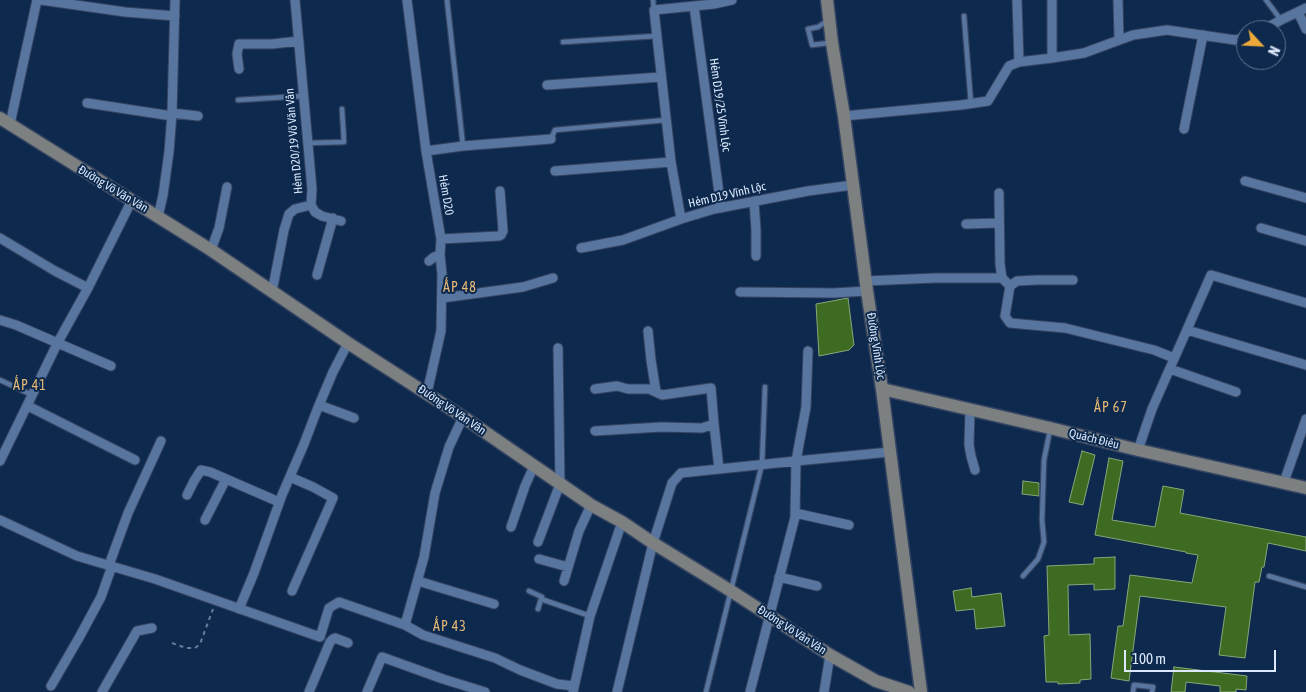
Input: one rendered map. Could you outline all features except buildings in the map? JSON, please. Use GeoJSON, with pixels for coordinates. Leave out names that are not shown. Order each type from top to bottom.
{"type":"FeatureCollection","features":[{"type":"Feature","properties":{"kind":"main road","name":"Đường Vĩnh Lộc"},"geometry":{"type":"LineString","coordinates":[[827,0],[882,389],[921,692]]}},
{"type":"Feature","properties":{"kind":"main road","name":"Đường Võ Văn Vân"},"geometry":{"type":"LineString","coordinates":[[5,121],[211,250],[348,343],[463,417],[591,506],[622,522],[731,591],[875,686],[909,692]]}},
{"type":"Feature","properties":{"kind":"main road","name":"Quách Điêu"},"geometry":{"type":"LineString","coordinates":[[882,389],[1306,488]]}},
{"type":"Feature","properties":{"kind":"street"},"geometry":{"type":"LineString","coordinates":[[5,121],[37,0]]}},
{"type":"Feature","properties":{"kind":"street"},"geometry":{"type":"LineString","coordinates":[[41,0],[125,12],[175,16]]}},
{"type":"Feature","properties":{"kind":"street"},"geometry":{"type":"LineString","coordinates":[[158,217],[169,152],[172,115],[175,0]]}},
{"type":"Feature","properties":{"kind":"street","name":"Hẻm D20/19 Võ Văn Vân"},"geometry":{"type":"LineString","coordinates":[[272,292],[289,214],[294,209],[311,205],[312,189],[295,0]]}},
{"type":"Feature","properties":{"kind":"street","name":"Hẻm D20"},"geometry":{"type":"LineString","coordinates":[[407,0],[426,151],[441,239],[435,258],[442,274],[441,331],[427,393]]}},
{"type":"Feature","properties":{"kind":"street"},"geometry":{"type":"LineString","coordinates":[[681,219],[671,162],[653,5],[694,6],[732,0]]}},
{"type":"Feature","properties":{"kind":"street"},"geometry":{"type":"LineString","coordinates":[[1017,0],[1019,62]]}},
{"type":"Feature","properties":{"kind":"street"},"geometry":{"type":"LineString","coordinates":[[1052,0],[1052,58]]}},
{"type":"Feature","properties":{"kind":"street"},"geometry":{"type":"LineString","coordinates":[[1118,0],[1119,39]]}},
{"type":"Feature","properties":{"kind":"street","name":"Hẻm D19/25 Vĩnh Lộc"},"geometry":{"type":"LineString","coordinates":[[694,6],[721,208]]}},
{"type":"Feature","properties":{"kind":"street"},"geometry":{"type":"LineString","coordinates":[[1281,20],[1302,10],[1306,28]]}},
{"type":"Feature","properties":{"kind":"street"},"geometry":{"type":"LineString","coordinates":[[844,116],[988,101],[1009,66],[1019,62],[1084,53],[1133,34],[1167,30],[1236,40]]}},
{"type":"Feature","properties":{"kind":"street"},"geometry":{"type":"LineString","coordinates":[[1184,129],[1202,35]]}},
{"type":"Feature","properties":{"kind":"street"},"geometry":{"type":"LineString","coordinates":[[239,69],[239,44],[272,44],[299,41]]}},
{"type":"Feature","properties":{"kind":"street"},"geometry":{"type":"LineString","coordinates":[[547,85],[661,77]]}},
{"type":"Feature","properties":{"kind":"street"},"geometry":{"type":"LineString","coordinates":[[87,103],[172,115],[198,116]]}},
{"type":"Feature","properties":{"kind":"street"},"geometry":{"type":"LineString","coordinates":[[426,151],[551,139]]}},
{"type":"Feature","properties":{"kind":"street"},"geometry":{"type":"LineString","coordinates":[[555,171],[671,162]]}},
{"type":"Feature","properties":{"kind":"street"},"geometry":{"type":"LineString","coordinates":[[1245,181],[1306,198]]}},
{"type":"Feature","properties":{"kind":"street","name":"Hẻm D19 Vĩnh Lộc"},"geometry":{"type":"LineString","coordinates":[[582,248],[623,240],[681,219],[721,208],[808,191],[853,185]]}},
{"type":"Feature","properties":{"kind":"street"},"geometry":{"type":"LineString","coordinates":[[211,250],[219,228],[227,187]]}},
{"type":"Feature","properties":{"kind":"street"},"geometry":{"type":"LineString","coordinates":[[441,239],[501,235],[503,231],[500,192]]}},
{"type":"Feature","properties":{"kind":"street"},"geometry":{"type":"LineString","coordinates":[[999,193],[1000,264],[1002,278],[1010,286]]}},
{"type":"Feature","properties":{"kind":"street"},"geometry":{"type":"LineString","coordinates":[[0,461],[58,342],[88,288],[132,200]]}},
{"type":"Feature","properties":{"kind":"street"},"geometry":{"type":"LineString","coordinates":[[754,201],[756,256]]}},
{"type":"Feature","properties":{"kind":"street"},"geometry":{"type":"LineString","coordinates":[[311,205],[315,212],[322,216],[337,219],[317,275]]}},
{"type":"Feature","properties":{"kind":"street"},"geometry":{"type":"LineString","coordinates":[[966,224],[999,223]]}},
{"type":"Feature","properties":{"kind":"street"},"geometry":{"type":"LineString","coordinates":[[1261,228],[1306,241]]}},
{"type":"Feature","properties":{"kind":"street"},"geometry":{"type":"LineString","coordinates":[[0,238],[55,271],[88,288]]}},
{"type":"Feature","properties":{"kind":"street"},"geometry":{"type":"LineString","coordinates":[[1138,450],[1152,409],[1211,275],[1306,303]]}},
{"type":"Feature","properties":{"kind":"street"},"geometry":{"type":"LineString","coordinates":[[442,298],[523,287],[552,278]]}},
{"type":"Feature","properties":{"kind":"street"},"geometry":{"type":"LineString","coordinates":[[740,292],[834,292],[935,278],[1002,278]]}},
{"type":"Feature","properties":{"kind":"street"},"geometry":{"type":"LineString","coordinates":[[1010,286],[1018,281],[1073,280]]}},
{"type":"Feature","properties":{"kind":"street"},"geometry":{"type":"LineString","coordinates":[[1010,286],[1006,316],[1010,324],[1065,328],[1154,350],[1174,358]]}},
{"type":"Feature","properties":{"kind":"street"},"geometry":{"type":"LineString","coordinates":[[0,320],[58,342],[110,366]]}},
{"type":"Feature","properties":{"kind":"street"},"geometry":{"type":"LineString","coordinates":[[1187,330],[1306,365]]}},
{"type":"Feature","properties":{"kind":"street"},"geometry":{"type":"LineString","coordinates":[[648,331],[656,392]]}},
{"type":"Feature","properties":{"kind":"street"},"geometry":{"type":"LineString","coordinates":[[239,609],[268,534],[278,502],[333,372],[348,343]]}},
{"type":"Feature","properties":{"kind":"street"},"geometry":{"type":"LineString","coordinates":[[538,542],[560,484],[558,348]]}},
{"type":"Feature","properties":{"kind":"street"},"geometry":{"type":"LineString","coordinates":[[750,692],[795,513],[796,460],[806,407],[808,351]]}},
{"type":"Feature","properties":{"kind":"street"},"geometry":{"type":"LineString","coordinates":[[1170,369],[1236,392]]}},
{"type":"Feature","properties":{"kind":"street"},"geometry":{"type":"LineString","coordinates":[[595,389],[617,386],[649,389],[662,394],[711,388],[719,469]]}},
{"type":"Feature","properties":{"kind":"street"},"geometry":{"type":"LineString","coordinates":[[319,405],[354,418]]}},
{"type":"Feature","properties":{"kind":"street"},"geometry":{"type":"LineString","coordinates":[[28,406],[135,460]]}},
{"type":"Feature","properties":{"kind":"street"},"geometry":{"type":"LineString","coordinates":[[970,410],[969,445],[975,470]]}},
{"type":"Feature","properties":{"kind":"street"},"geometry":{"type":"LineString","coordinates":[[405,625],[424,558],[435,493],[449,447],[463,417]]}},
{"type":"Feature","properties":{"kind":"street"},"geometry":{"type":"LineString","coordinates":[[1284,482],[1306,419]]}},
{"type":"Feature","properties":{"kind":"street"},"geometry":{"type":"LineString","coordinates":[[595,431],[702,428],[714,424]]}},
{"type":"Feature","properties":{"kind":"street"},"geometry":{"type":"LineString","coordinates":[[51,686],[101,597],[128,513],[161,441]]}},
{"type":"Feature","properties":{"kind":"street"},"geometry":{"type":"LineString","coordinates":[[617,692],[653,543],[672,484],[681,473],[890,452]]}},
{"type":"Feature","properties":{"kind":"street"},"geometry":{"type":"LineString","coordinates":[[511,527],[534,466]]}},
{"type":"Feature","properties":{"kind":"street"},"geometry":{"type":"LineString","coordinates":[[187,495],[201,470],[210,472],[278,502]]}},
{"type":"Feature","properties":{"kind":"street"},"geometry":{"type":"LineString","coordinates":[[290,477],[332,498],[292,591]]}},
{"type":"Feature","properties":{"kind":"street"},"geometry":{"type":"LineString","coordinates":[[205,520],[226,479]]}},
{"type":"Feature","properties":{"kind":"street"},"geometry":{"type":"LineString","coordinates":[[564,581],[580,531],[591,506]]}},
{"type":"Feature","properties":{"kind":"street"},"geometry":{"type":"LineString","coordinates":[[795,513],[849,525]]}},
{"type":"Feature","properties":{"kind":"street"},"geometry":{"type":"LineString","coordinates":[[0,520],[77,556],[156,579],[320,637],[329,608],[339,602],[405,625],[423,635],[495,658],[520,670],[573,689],[590,616],[622,522]]}},
{"type":"Feature","properties":{"kind":"street"},"geometry":{"type":"LineString","coordinates":[[539,559],[568,567]]}},
{"type":"Feature","properties":{"kind":"street"},"geometry":{"type":"LineString","coordinates":[[779,577],[817,586]]}},
{"type":"Feature","properties":{"kind":"street"},"geometry":{"type":"LineString","coordinates":[[418,581],[494,604]]}},
{"type":"Feature","properties":{"kind":"street"},"geometry":{"type":"LineString","coordinates":[[102,692],[137,631],[152,628]]}},
{"type":"Feature","properties":{"kind":"street"},"geometry":{"type":"LineString","coordinates":[[309,692],[330,642],[335,638],[348,643]]}},
{"type":"Feature","properties":{"kind":"street"},"geometry":{"type":"LineString","coordinates":[[824,692],[830,655]]}},
{"type":"Feature","properties":{"kind":"street"},"geometry":{"type":"LineString","coordinates":[[367,692],[382,657],[484,692]]}},
{"type":"Feature","properties":{"kind":"lane"},"geometry":{"type":"LineString","coordinates":[[447,0],[463,146]]}},
{"type":"Feature","properties":{"kind":"lane"},"geometry":{"type":"LineString","coordinates":[[1266,0],[1281,20]]}},
{"type":"Feature","properties":{"kind":"lane"},"geometry":{"type":"LineString","coordinates":[[964,16],[971,104]]}},
{"type":"Feature","properties":{"kind":"lane"},"geometry":{"type":"LineString","coordinates":[[830,19],[818,27],[808,29],[812,45],[832,43]]}},
{"type":"Feature","properties":{"kind":"lane"},"geometry":{"type":"LineString","coordinates":[[563,42],[656,36]]}},
{"type":"Feature","properties":{"kind":"lane"},"geometry":{"type":"LineString","coordinates":[[238,100],[303,96]]}},
{"type":"Feature","properties":{"kind":"lane"},"geometry":{"type":"LineString","coordinates":[[307,143],[344,142],[342,109]]}},
{"type":"Feature","properties":{"kind":"lane"},"geometry":{"type":"LineString","coordinates":[[551,139],[555,130],[666,120]]}},
{"type":"Feature","properties":{"kind":"lane"},"geometry":{"type":"LineString","coordinates":[[0,380],[33,395]]}},
{"type":"Feature","properties":{"kind":"lane"},"geometry":{"type":"LineString","coordinates":[[706,692],[762,464],[765,387]]}},
{"type":"Feature","properties":{"kind":"lane"},"geometry":{"type":"LineString","coordinates":[[1023,576],[1038,559],[1044,542],[1042,520],[1044,460],[1050,428]]}},
{"type":"Feature","properties":{"kind":"lane"},"geometry":{"type":"LineString","coordinates":[[1269,576],[1306,587]]}},
{"type":"Feature","properties":{"kind":"lane"},"geometry":{"type":"LineString","coordinates":[[529,591],[542,597],[541,599],[590,616]]}},
{"type":"Feature","properties":{"kind":"lane"},"geometry":{"type":"LineString","coordinates":[[538,609],[541,599]]}},
{"type":"Feature","properties":{"kind":"lane"},"geometry":{"type":"LineString","coordinates":[[1133,692],[1134,685],[1153,687],[1152,692]]}},
{"type":"Feature","properties":{"kind":"path"},"geometry":{"type":"LineString","coordinates":[[172,643],[186,648],[195,648],[200,644],[218,601]]}},
{"type":"Feature","properties":{"kind":"district","name":"ẤP 48"},"geometry":{"type":"Point","coordinates":[460,288]}},
{"type":"Feature","properties":{"kind":"district","name":"ẤP 41"},"geometry":{"type":"Point","coordinates":[30,386]}},
{"type":"Feature","properties":{"kind":"district","name":"ẤP 67"},"geometry":{"type":"Point","coordinates":[1111,408]}},
{"type":"Feature","properties":{"kind":"district","name":"ẤP 43"},"geometry":{"type":"Point","coordinates":[450,627]}}]}
